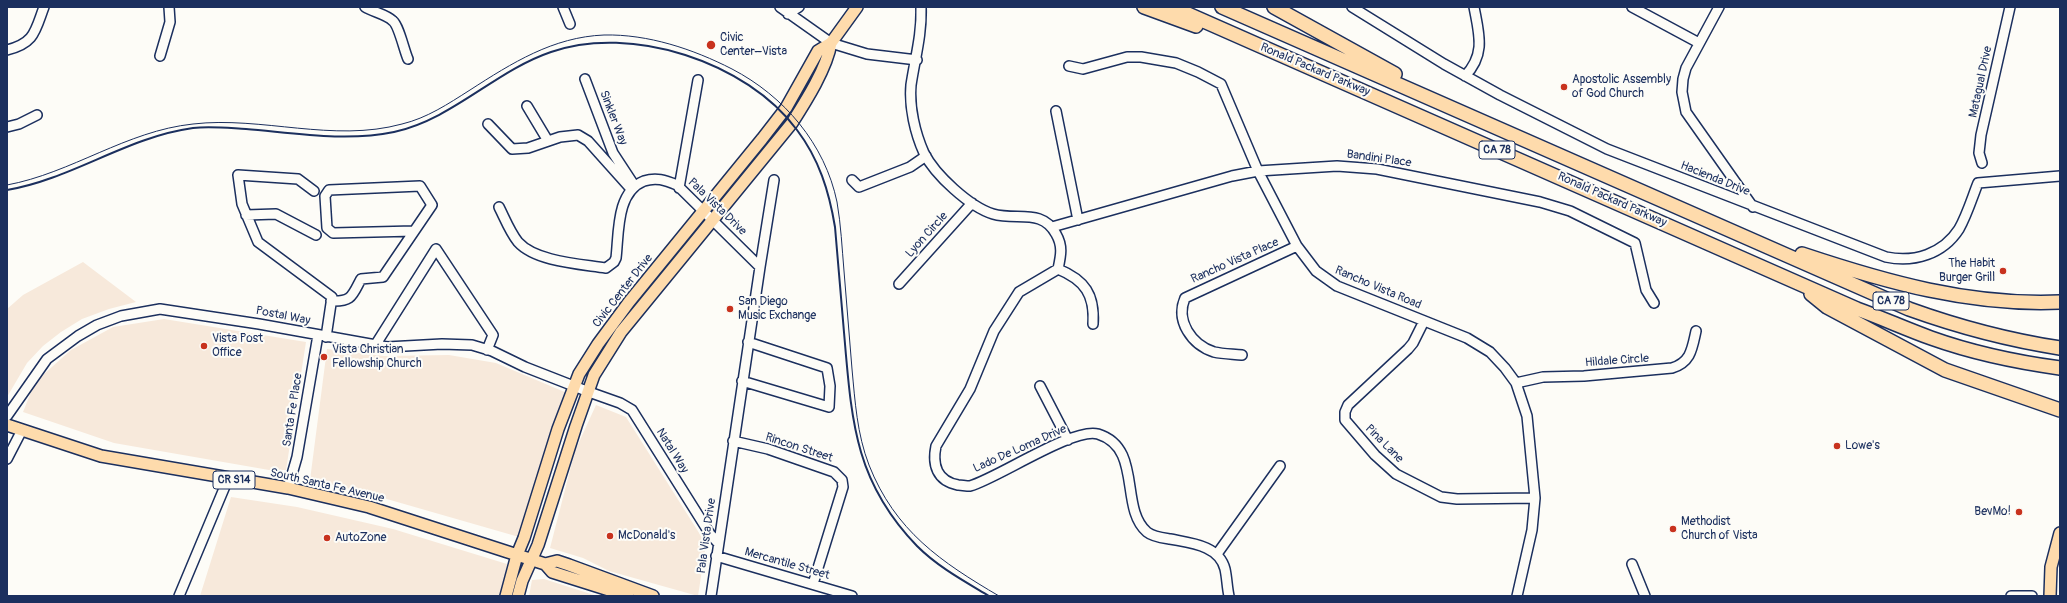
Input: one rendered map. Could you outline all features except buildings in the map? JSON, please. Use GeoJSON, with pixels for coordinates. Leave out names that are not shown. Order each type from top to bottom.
{"type":"FeatureCollection","features":[{"type":"Feature","properties":{"kind":"highway"},"geometry":{"type":"LineString","coordinates":[[1144,7],[1305,66]]}},
{"type":"Feature","properties":{"kind":"highway","name":"Ronald Packard Parkway"},"geometry":{"type":"LineString","coordinates":[[1172,7],[1798,283],[1931,338],[1977,352],[2026,363],[2060,368]]}},
{"type":"Feature","properties":{"kind":"highway","name":"Ronald Packard Parkway"},"geometry":{"type":"LineString","coordinates":[[1222,7],[1909,309],[1940,320],[2002,338],[2060,348]]}},
{"type":"Feature","properties":{"kind":"highway"},"geometry":{"type":"LineString","coordinates":[[1274,7],[1452,107]]}},
{"type":"Feature","properties":{"kind":"highway"},"geometry":{"type":"LineString","coordinates":[[1729,230],[1860,273],[1937,292],[1974,299],[2015,302],[2060,302]]}},
{"type":"Feature","properties":{"kind":"highway"},"geometry":{"type":"LineString","coordinates":[[1798,283],[1827,306],[1945,370],[2060,410]]}},
{"type":"Feature","properties":{"kind":"main road","name":"Civic Center Drive"},"geometry":{"type":"LineString","coordinates":[[506,596],[517,554],[524,538],[573,386],[598,344],[629,302],[782,113],[818,51],[831,43],[857,7]]}},
{"type":"Feature","properties":{"kind":"main road","name":"Civic Center Drive"},"geometry":{"type":"LineString","coordinates":[[518,596],[522,581],[532,560],[594,375],[621,332],[792,123],[830,56],[831,43]]}},
{"type":"Feature","properties":{"kind":"main road","name":"South Santa Fe Avenue"},"geometry":{"type":"LineString","coordinates":[[7,426],[101,456],[228,479],[288,488],[369,507],[545,564],[557,561],[607,577],[653,596]]}},
{"type":"Feature","properties":{"kind":"main road"},"geometry":{"type":"LineString","coordinates":[[2050,596],[2051,567],[2060,533]]}},
{"type":"Feature","properties":{"kind":"main road","name":"South Santa Fe Avenue"},"geometry":{"type":"LineString","coordinates":[[545,564],[552,572],[628,596]]}},
{"type":"Feature","properties":{"kind":"street"},"geometry":{"type":"LineString","coordinates":[[7,50],[22,45],[35,33],[44,7]]}},
{"type":"Feature","properties":{"kind":"street"},"geometry":{"type":"LineString","coordinates":[[160,56],[170,22],[169,7]]}},
{"type":"Feature","properties":{"kind":"street"},"geometry":{"type":"LineString","coordinates":[[364,7],[393,21],[399,30],[401,43],[408,59]]}},
{"type":"Feature","properties":{"kind":"street"},"geometry":{"type":"LineString","coordinates":[[563,7],[570,24]]}},
{"type":"Feature","properties":{"kind":"street"},"geometry":{"type":"LineString","coordinates":[[780,7],[831,43],[866,54],[917,60]]}},
{"type":"Feature","properties":{"kind":"street"},"geometry":{"type":"LineString","coordinates":[[788,14],[799,7]]}},
{"type":"Feature","properties":{"kind":"street"},"geometry":{"type":"LineString","coordinates":[[921,7],[917,60],[911,85],[911,104],[918,136],[926,156],[944,179],[972,203],[994,214],[1036,218],[1048,222],[1060,241],[1062,252],[1058,268],[1081,282],[1089,294],[1094,310],[1093,324]]}},
{"type":"Feature","properties":{"kind":"street","name":"Hacienda Drive"},"geometry":{"type":"LineString","coordinates":[[1352,7],[1465,76],[1607,149],[1753,207],[1886,257],[1898,260],[1913,259],[1939,248],[1958,230],[1978,183],[2060,176]]}},
{"type":"Feature","properties":{"kind":"street"},"geometry":{"type":"LineString","coordinates":[[1465,76],[1474,67],[1477,60],[1480,40],[1474,7]]}},
{"type":"Feature","properties":{"kind":"street"},"geometry":{"type":"LineString","coordinates":[[1632,7],[1699,43]]}},
{"type":"Feature","properties":{"kind":"street"},"geometry":{"type":"LineString","coordinates":[[1719,7],[1699,43],[1683,79],[1682,92],[1686,112],[1753,207]]}},
{"type":"Feature","properties":{"kind":"street","name":"Matagual Drive"},"geometry":{"type":"LineString","coordinates":[[1982,163],[1979,153],[1981,135],[2010,7]]}},
{"type":"Feature","properties":{"kind":"street","name":"Rancho Vista Road"},"geometry":{"type":"LineString","coordinates":[[1069,66],[1083,69],[1127,57],[1141,57],[1176,63],[1198,72],[1220,84],[1258,171],[1297,246],[1316,271],[1328,281],[1467,338],[1482,346],[1505,368],[1516,383],[1528,416],[1535,498],[1532,530],[1517,596]]}},
{"type":"Feature","properties":{"kind":"street","name":"Sinkler Way"},"geometry":{"type":"LineString","coordinates":[[585,79],[612,153],[632,187]]}},
{"type":"Feature","properties":{"kind":"street"},"geometry":{"type":"LineString","coordinates":[[679,188],[698,80]]}},
{"type":"Feature","properties":{"kind":"street"},"geometry":{"type":"LineString","coordinates":[[527,106],[548,141]]}},
{"type":"Feature","properties":{"kind":"street"},"geometry":{"type":"LineString","coordinates":[[1056,111],[1078,220]]}},
{"type":"Feature","properties":{"kind":"street"},"geometry":{"type":"LineString","coordinates":[[7,127],[19,124],[37,115]]}},
{"type":"Feature","properties":{"kind":"street"},"geometry":{"type":"LineString","coordinates":[[488,124],[512,149],[528,148],[560,137],[578,135],[588,142],[632,187],[621,210],[616,258],[606,268],[536,254],[519,243],[509,228],[499,207]]}},
{"type":"Feature","properties":{"kind":"street"},"geometry":{"type":"LineString","coordinates":[[852,180],[859,187],[910,167],[926,156]]}},
{"type":"Feature","properties":{"kind":"street","name":"Bandini Place"},"geometry":{"type":"LineString","coordinates":[[1052,227],[1258,171],[1337,166],[1377,169],[1540,202],[1570,211],[1636,243],[1646,290],[1654,303]]}},
{"type":"Feature","properties":{"kind":"street"},"geometry":{"type":"LineString","coordinates":[[314,191],[298,179],[238,175],[242,204],[258,242],[332,297],[331,301],[344,302],[350,299],[361,279],[383,277],[432,205],[420,186],[329,190],[325,196],[327,228],[334,233],[414,231]]}},
{"type":"Feature","properties":{"kind":"street","name":"Pala Vista Drive"},"geometry":{"type":"LineString","coordinates":[[632,187],[651,179],[660,178],[679,188],[760,267]]}},
{"type":"Feature","properties":{"kind":"street","name":"Pala Vista Drive"},"geometry":{"type":"LineString","coordinates":[[711,596],[742,380],[774,180]]}},
{"type":"Feature","properties":{"kind":"street","name":"Lyon Circle"},"geometry":{"type":"LineString","coordinates":[[899,284],[972,203]]}},
{"type":"Feature","properties":{"kind":"street"},"geometry":{"type":"LineString","coordinates":[[246,215],[276,214],[316,235]]}},
{"type":"Feature","properties":{"kind":"street","name":"Rancho Vista Place"},"geometry":{"type":"LineString","coordinates":[[1242,355],[1214,352],[1199,344],[1188,332],[1182,321],[1182,306],[1185,298],[1297,246]]}},
{"type":"Feature","properties":{"kind":"street"},"geometry":{"type":"LineString","coordinates":[[376,344],[436,249],[493,335],[487,350]]}},
{"type":"Feature","properties":{"kind":"street","name":"Lado De Loma Drive"},"geometry":{"type":"LineString","coordinates":[[1058,268],[1019,292],[994,331],[970,389],[936,446],[934,456],[935,468],[941,477],[948,482],[969,486],[1068,440],[1097,434],[1113,443],[1119,450],[1130,478],[1134,511],[1140,524],[1148,533],[1157,537],[1196,544],[1217,554]]}},
{"type":"Feature","properties":{"kind":"street","name":"Santa Fe Place"},"geometry":{"type":"LineString","coordinates":[[288,488],[297,458],[322,336],[331,301]]}},
{"type":"Feature","properties":{"kind":"street","name":"Postal Way"},"geometry":{"type":"LineString","coordinates":[[7,416],[47,358],[78,336],[98,325],[121,316],[160,309],[387,347],[442,344],[464,345],[487,350],[589,392]]}},
{"type":"Feature","properties":{"kind":"street","name":"Pina Lane"},"geometry":{"type":"LineString","coordinates":[[1424,320],[1414,343],[1348,405],[1345,412],[1345,420],[1365,445],[1396,474],[1441,497],[1457,500],[1535,498]]}},
{"type":"Feature","properties":{"kind":"street","name":"Hildale Circle"},"geometry":{"type":"LineString","coordinates":[[1516,383],[1543,377],[1584,376],[1680,366],[1687,358],[1692,348],[1696,331]]}},
{"type":"Feature","properties":{"kind":"street"},"geometry":{"type":"LineString","coordinates":[[742,380],[829,407],[830,386],[827,368],[748,342]]}},
{"type":"Feature","properties":{"kind":"street"},"geometry":{"type":"LineString","coordinates":[[1040,386],[1068,440]]}},
{"type":"Feature","properties":{"kind":"street","name":"Natal Way"},"geometry":{"type":"LineString","coordinates":[[589,392],[620,403],[632,410],[710,534],[718,543]]}},
{"type":"Feature","properties":{"kind":"street"},"geometry":{"type":"LineString","coordinates":[[7,459],[22,430]]}},
{"type":"Feature","properties":{"kind":"street","name":"Rincon Street"},"geometry":{"type":"LineString","coordinates":[[733,441],[808,462],[834,472],[842,480],[843,487],[813,584]]}},
{"type":"Feature","properties":{"kind":"street"},"geometry":{"type":"LineString","coordinates":[[1229,596],[1225,569],[1217,554],[1280,466]]}},
{"type":"Feature","properties":{"kind":"street"},"geometry":{"type":"LineString","coordinates":[[179,596],[228,479]]}},
{"type":"Feature","properties":{"kind":"street","name":"Mercantile Street"},"geometry":{"type":"LineString","coordinates":[[716,556],[852,596]]}},
{"type":"Feature","properties":{"kind":"street"},"geometry":{"type":"LineString","coordinates":[[1632,564],[1645,596]]}},
{"type":"Feature","properties":{"kind":"street"},"geometry":{"type":"LineString","coordinates":[[2011,596],[2032,596]]}},
{"type":"Feature","properties":{"kind":"shaded area"},"geometry":{"type":"Polygon","coordinates":[[[83,262],[136,302],[109,309],[82,319],[61,332],[43,346],[27,363],[7,397],[7,309],[23,295],[83,262]]]}},
{"type":"Feature","properties":{"kind":"shaded area"},"geometry":{"type":"Polygon","coordinates":[[[164,319],[306,342],[286,470],[269,470],[114,443],[23,412],[35,382],[71,350],[113,327],[164,319]]]}},
{"type":"Feature","properties":{"kind":"shaded area"},"geometry":{"type":"Polygon","coordinates":[[[327,349],[384,356],[449,355],[496,363],[567,393],[519,537],[359,491],[310,480],[327,349]]]}},
{"type":"Feature","properties":{"kind":"shaded area"},"geometry":{"type":"Polygon","coordinates":[[[596,405],[626,417],[706,544],[698,596],[609,571],[583,558],[550,548],[575,451],[596,405]]]}},
{"type":"Feature","properties":{"kind":"shaded area"},"geometry":{"type":"Polygon","coordinates":[[[231,497],[297,507],[393,529],[507,564],[501,596],[200,596],[231,497]]]}},
{"type":"Feature","properties":{"kind":"shaded area"},"geometry":{"type":"Polygon","coordinates":[[[544,579],[597,596],[529,596],[532,580],[544,579]]]}},
{"type":"Feature","properties":{"kind":"tram line"},"geometry":{"type":"LineString","coordinates":[[7,185],[54,171],[145,135],[168,128],[193,124],[219,122],[245,123],[350,131],[376,129],[402,124],[437,110],[517,61],[550,46],[585,37],[604,35],[637,37],[670,44],[702,55],[732,69],[769,93],[800,124],[823,161],[837,202],[856,405],[859,429],[869,465],[892,509],[906,526],[939,557],[999,596]]}},
{"type":"Feature","properties":{"kind":"railway"},"geometry":{"type":"LineString","coordinates":[[7,190],[31,185],[54,177],[145,140],[193,128],[206,127],[246,129],[320,136],[376,135],[394,132],[415,126],[436,117],[531,60],[551,52],[582,45],[616,43],[651,46],[685,55],[718,68],[749,85],[775,106],[805,141],[822,176],[830,201],[835,227],[848,374],[855,428],[861,452],[881,500],[897,523],[925,554],[989,596]]}},
{"type":"Feature","properties":{"kind":"place","name":"Civic Center–Vista"},"geometry":{"type":"Point","coordinates":[711,45]}},
{"type":"Feature","properties":{"kind":"place","name":"Apostolic Assembly of God Church"},"geometry":{"type":"Point","coordinates":[1564,87]}},
{"type":"Feature","properties":{"kind":"place","name":"The Habit Burger Grill"},"geometry":{"type":"Point","coordinates":[2003,271]}},
{"type":"Feature","properties":{"kind":"place","name":"San Diego Music Exchange"},"geometry":{"type":"Point","coordinates":[730,309]}},
{"type":"Feature","properties":{"kind":"place","name":"Vista Post Office"},"geometry":{"type":"Point","coordinates":[204,346]}},
{"type":"Feature","properties":{"kind":"place","name":"Vista Christian Fellowship Church"},"geometry":{"type":"Point","coordinates":[324,357]}},
{"type":"Feature","properties":{"kind":"place","name":"Lowe's"},"geometry":{"type":"Point","coordinates":[1837,446]}},
{"type":"Feature","properties":{"kind":"place","name":"BevMo!"},"geometry":{"type":"Point","coordinates":[2019,512]}},
{"type":"Feature","properties":{"kind":"place","name":"Methodist Church of Vista"},"geometry":{"type":"Point","coordinates":[1673,529]}},
{"type":"Feature","properties":{"kind":"place","name":"McDonald's"},"geometry":{"type":"Point","coordinates":[610,536]}},
{"type":"Feature","properties":{"kind":"place","name":"AutoZone"},"geometry":{"type":"Point","coordinates":[327,538]}}]}
